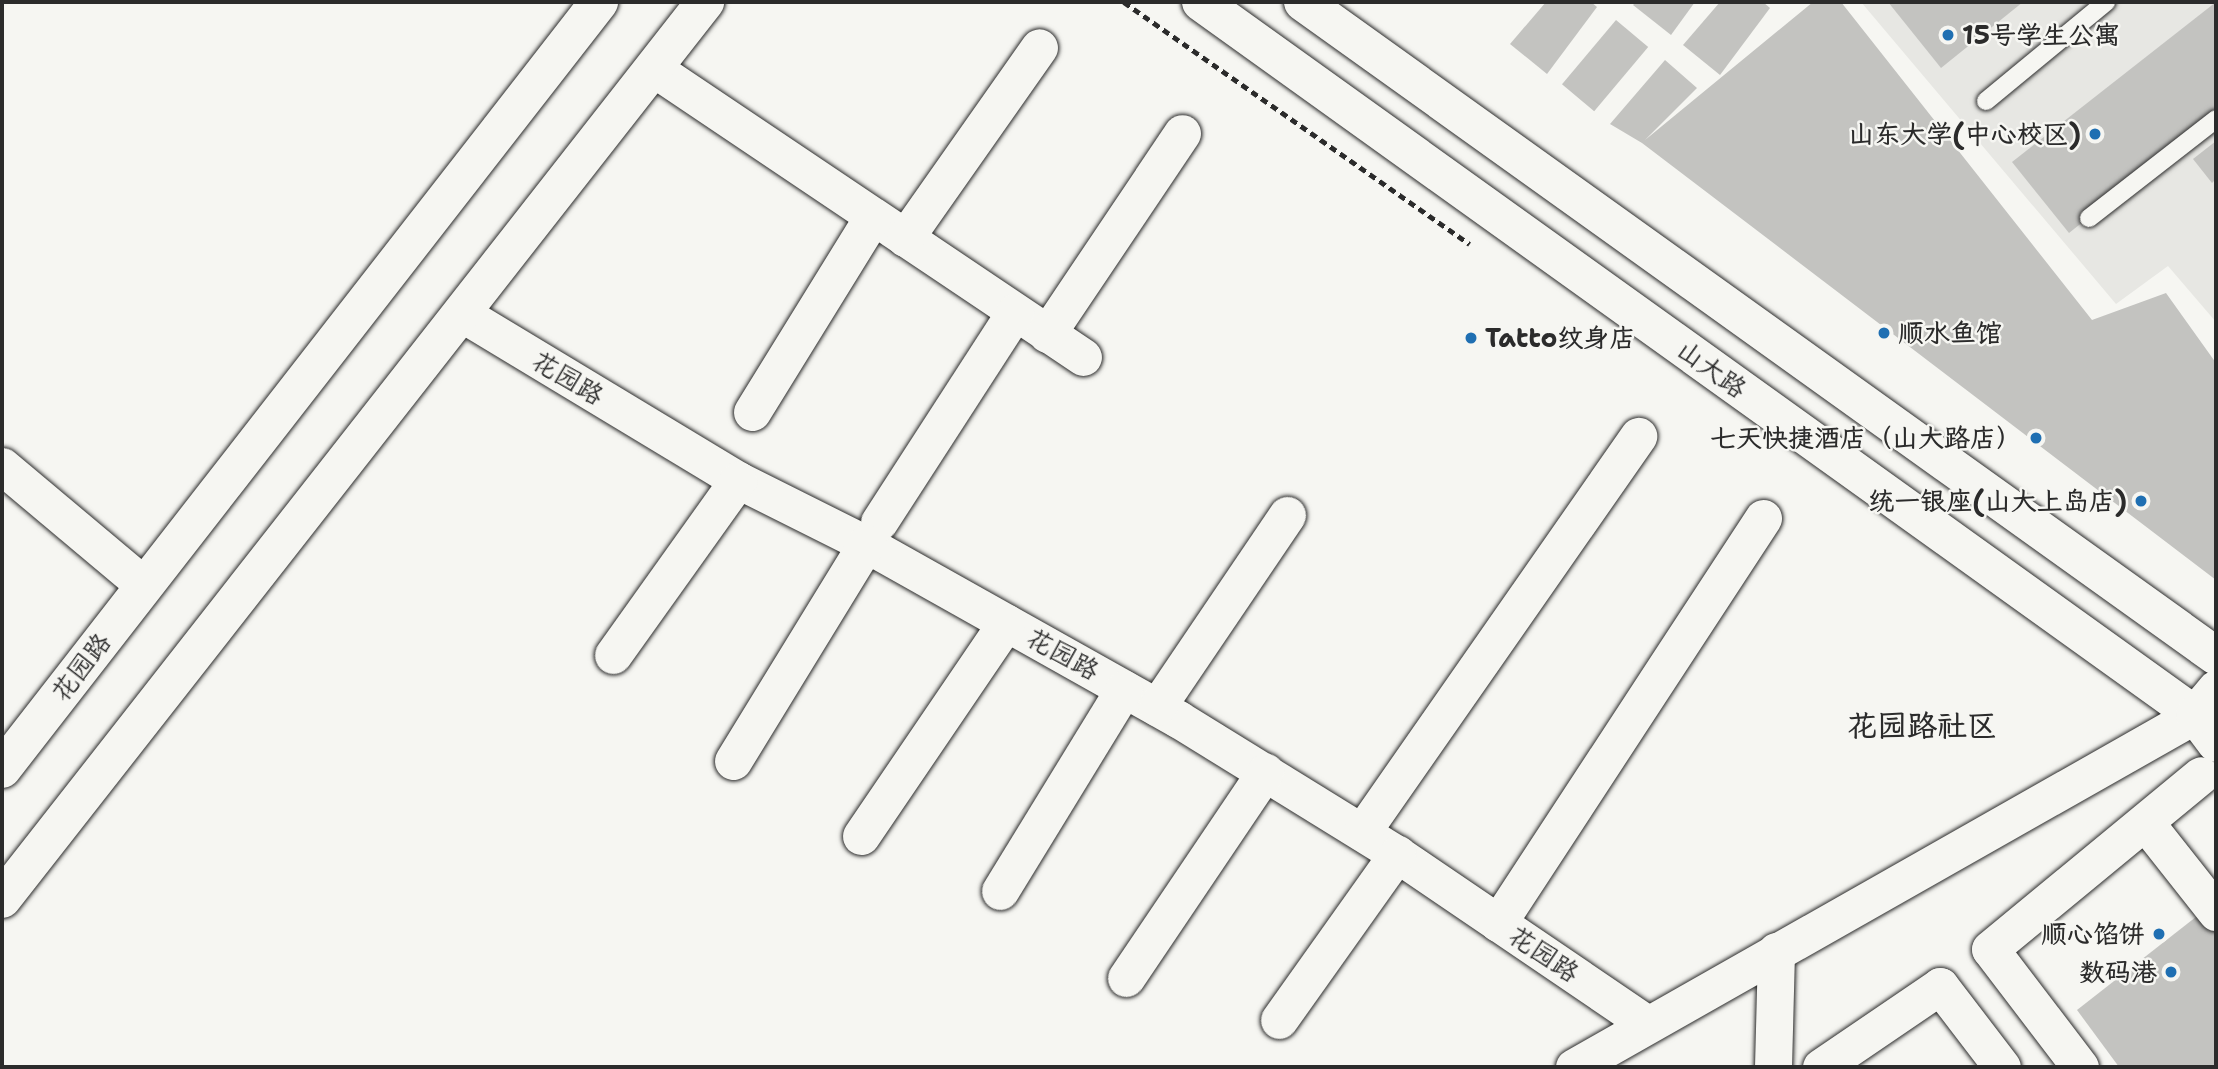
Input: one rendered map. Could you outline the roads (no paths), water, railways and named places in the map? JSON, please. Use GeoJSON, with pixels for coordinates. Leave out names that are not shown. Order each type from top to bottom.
{"type":"FeatureCollection","features":[{"type":"Feature","properties":{"kind":"main road","name":"花园路"},"geometry":{"type":"LineString","coordinates":[[2,769],[599,2]]}},
{"type":"Feature","properties":{"kind":"main road"},"geometry":{"type":"LineString","coordinates":[[2,899],[705,2]]}},
{"type":"Feature","properties":{"kind":"main road","name":"山大路"},"geometry":{"type":"LineString","coordinates":[[1201,2],[2209,725]]}},
{"type":"Feature","properties":{"kind":"main road"},"geometry":{"type":"LineString","coordinates":[[1303,2],[2216,656]]}},
{"type":"Feature","properties":{"kind":"street"},"geometry":{"type":"LineString","coordinates":[[905,238],[1039,47]]}},
{"type":"Feature","properties":{"kind":"street"},"geometry":{"type":"LineString","coordinates":[[653,68],[872,218],[1083,357]]}},
{"type":"Feature","properties":{"kind":"street"},"geometry":{"type":"LineString","coordinates":[[1047,334],[1182,133]]}},
{"type":"Feature","properties":{"kind":"street"},"geometry":{"type":"LineString","coordinates":[[752,412],[872,218]]}},
{"type":"Feature","properties":{"kind":"street"},"geometry":{"type":"LineString","coordinates":[[733,761],[873,533],[1015,312]]}},
{"type":"Feature","properties":{"kind":"street","name":"花园路"},"geometry":{"type":"LineString","coordinates":[[461,313],[738,480],[873,533],[1006,622],[1157,707],[1397,854],[1647,1024]]}},
{"type":"Feature","properties":{"kind":"street"},"geometry":{"type":"LineString","coordinates":[[1362,832],[1638,436]]}},
{"type":"Feature","properties":{"kind":"street"},"geometry":{"type":"LineString","coordinates":[[2,466],[144,585]]}},
{"type":"Feature","properties":{"kind":"street"},"geometry":{"type":"LineString","coordinates":[[613,655],[738,480]]}},
{"type":"Feature","properties":{"kind":"street"},"geometry":{"type":"LineString","coordinates":[[1157,707],[1287,515]]}},
{"type":"Feature","properties":{"kind":"street"},"geometry":{"type":"LineString","coordinates":[[1498,923],[1763,518]]}},
{"type":"Feature","properties":{"kind":"street"},"geometry":{"type":"LineString","coordinates":[[861,836],[1006,622]]}},
{"type":"Feature","properties":{"kind":"street"},"geometry":{"type":"LineString","coordinates":[[1000,891],[1124,688]]}},
{"type":"Feature","properties":{"kind":"street"},"geometry":{"type":"LineString","coordinates":[[2080,1067],[1990,949],[2145,822],[2209,725]]}},
{"type":"Feature","properties":{"kind":"street"},"geometry":{"type":"LineString","coordinates":[[1574,1067],[1776,951],[2209,725]]}},
{"type":"Feature","properties":{"kind":"street"},"geometry":{"type":"LineString","coordinates":[[1126,978],[1265,772]]}},
{"type":"Feature","properties":{"kind":"street"},"geometry":{"type":"LineString","coordinates":[[2145,822],[2216,912]]}},
{"type":"Feature","properties":{"kind":"street"},"geometry":{"type":"LineString","coordinates":[[1279,1020],[1397,854]]}},
{"type":"Feature","properties":{"kind":"street"},"geometry":{"type":"LineString","coordinates":[[1773,1067],[1776,951]]}},
{"type":"Feature","properties":{"kind":"street"},"geometry":{"type":"LineString","coordinates":[[1821,1067],[1940,986],[2002,1067]]}},
{"type":"Feature","properties":{"kind":"lane"},"geometry":{"type":"LineString","coordinates":[[1986,101],[2106,2]]}},
{"type":"Feature","properties":{"kind":"lane"},"geometry":{"type":"LineString","coordinates":[[2089,218],[2216,119]]}},
{"type":"Feature","properties":{"kind":"place","name":"15号学生公寓"},"geometry":{"type":"Point","coordinates":[1948,35]}},
{"type":"Feature","properties":{"kind":"place","name":"山东大学(中心校区)"},"geometry":{"type":"Point","coordinates":[2095,134]}},
{"type":"Feature","properties":{"kind":"place","name":"顺水鱼馆"},"geometry":{"type":"Point","coordinates":[1884,333]}},
{"type":"Feature","properties":{"kind":"place","name":"Tatto纹身店"},"geometry":{"type":"Point","coordinates":[1471,338]}},
{"type":"Feature","properties":{"kind":"place","name":"七天快捷酒店（山大路店）"},"geometry":{"type":"Point","coordinates":[2036,438]}},
{"type":"Feature","properties":{"kind":"place","name":"统一银座(山大上岛店)"},"geometry":{"type":"Point","coordinates":[2141,501]}},
{"type":"Feature","properties":{"kind":"place","name":"顺心馅饼"},"geometry":{"type":"Point","coordinates":[2159,934]}},
{"type":"Feature","properties":{"kind":"place","name":"数码港"},"geometry":{"type":"Point","coordinates":[2171,972]}},
{"type":"Feature","properties":{"kind":"district","name":"花园路社区"},"geometry":{"type":"Point","coordinates":[1922,726]}}]}
